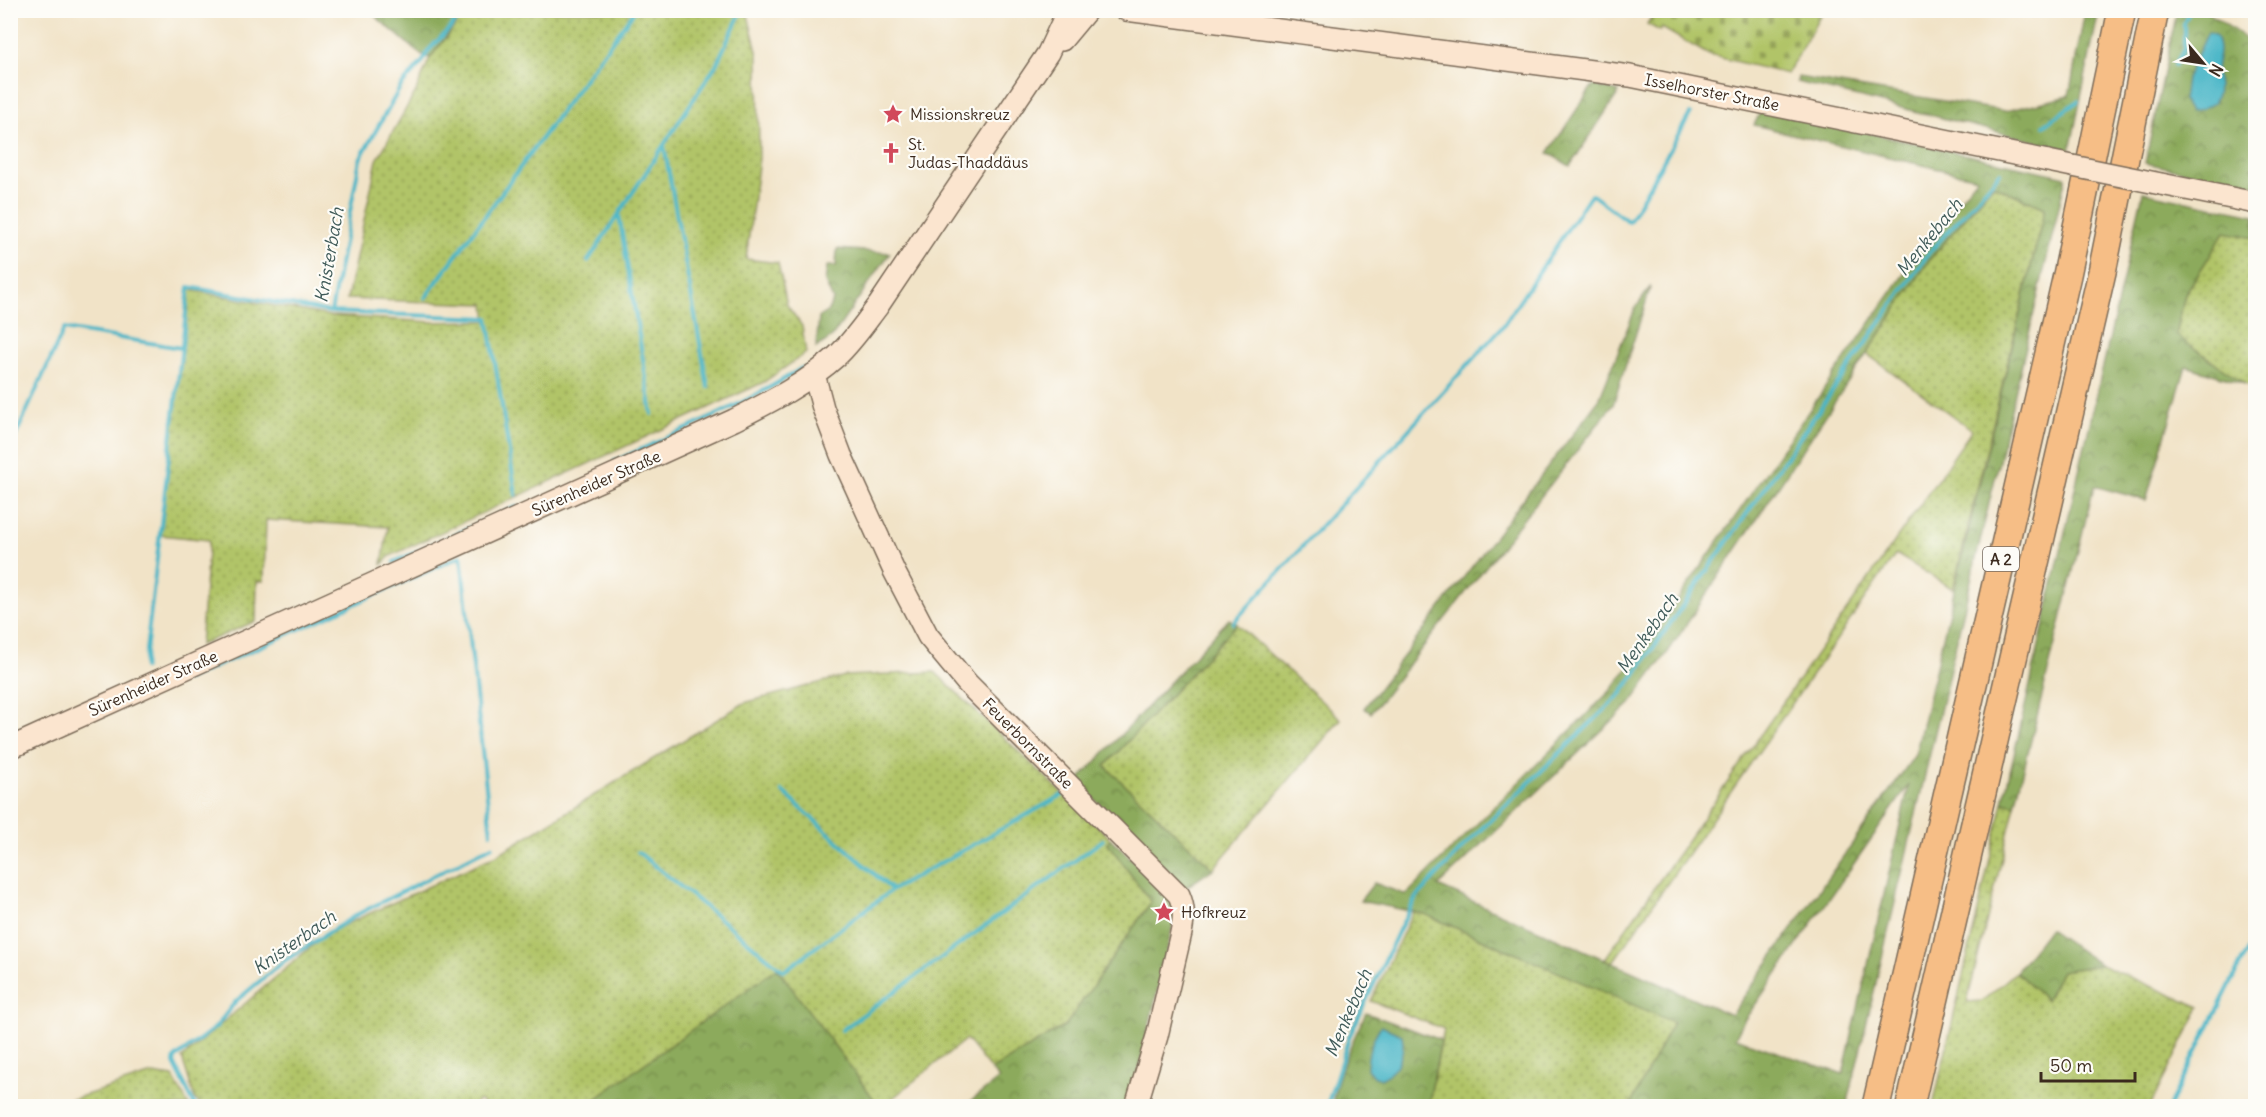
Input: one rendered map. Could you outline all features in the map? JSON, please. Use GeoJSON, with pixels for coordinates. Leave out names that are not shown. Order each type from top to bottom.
{"type":"FeatureCollection","features":[{"type":"Feature","properties":{"kind":"highway","name":"A 2"},"geometry":{"type":"LineString","coordinates":[[1876,1107],[2064,286],[2122,10]]}},
{"type":"Feature","properties":{"kind":"highway","name":"A 2"},"geometry":{"type":"LineString","coordinates":[[1910,1107],[2102,272],[2155,10]]}},
{"type":"Feature","properties":{"kind":"street","name":"Sürenheider Straße"},"geometry":{"type":"LineString","coordinates":[[1048,53],[1068,10]]}},
{"type":"Feature","properties":{"kind":"street","name":"Sürenheider Straße"},"geometry":{"type":"LineString","coordinates":[[10,748],[734,420],[776,399],[814,374],[837,356],[857,335],[1048,53],[1087,10]]}},
{"type":"Feature","properties":{"kind":"street","name":"Isselhorster Straße"},"geometry":{"type":"LineString","coordinates":[[1126,10],[1159,12],[1629,76],[2256,203]]}},
{"type":"Feature","properties":{"kind":"street","name":"Feuerbornstraße"},"geometry":{"type":"LineString","coordinates":[[814,374],[823,408],[841,455],[894,571],[928,636],[967,683],[1179,895],[1183,904],[1185,918],[1154,1046],[1136,1107]]}},
{"type":"Feature","properties":{"kind":"green space"},"geometry":{"type":"Polygon","coordinates":[[[369,11],[466,11],[430,58],[419,53],[369,11]]]}},
{"type":"Feature","properties":{"kind":"green space"},"geometry":{"type":"Polygon","coordinates":[[[466,11],[747,11],[758,55],[759,158],[746,259],[778,263],[787,305],[802,326],[806,353],[764,382],[390,556],[382,564],[388,527],[266,520],[264,581],[257,581],[256,621],[200,645],[209,540],[161,535],[190,290],[330,316],[433,322],[487,321],[485,304],[347,299],[377,160],[416,91],[430,58],[466,11]]]}},
{"type":"Feature","properties":{"kind":"green space"},"geometry":{"type":"Polygon","coordinates":[[[1655,11],[1823,11],[1787,74],[1709,55],[1662,28],[1660,31],[1647,24],[1655,11]]]}},
{"type":"Feature","properties":{"kind":"green space"},"geometry":{"type":"Polygon","coordinates":[[[2085,11],[2099,11],[2070,150],[1797,82],[1798,77],[2005,111],[2069,96],[2085,11]]]}},
{"type":"Feature","properties":{"kind":"green space"},"geometry":{"type":"Polygon","coordinates":[[[2177,11],[2206,11],[2255,45],[2256,163],[2252,168],[2255,169],[2255,186],[2145,163],[2177,11]]]}},
{"type":"Feature","properties":{"kind":"green space"},"geometry":{"type":"Polygon","coordinates":[[[1593,85],[1619,92],[1570,166],[1548,153],[1593,85]]]}},
{"type":"Feature","properties":{"kind":"green space"},"geometry":{"type":"Polygon","coordinates":[[[1762,109],[2066,177],[1847,1106],[1630,1106],[1673,1022],[1424,914],[1360,901],[1374,883],[1406,895],[1610,691],[1644,648],[1920,251],[1977,178],[1754,125],[1762,109]],[[1993,185],[1930,259],[1668,652],[1630,704],[1438,886],[1731,1015],[1915,755],[2045,208],[1993,185]],[[1909,785],[1743,1022],[1735,1038],[1843,1074],[1909,785]]]}},
{"type":"Feature","properties":{"kind":"green space"},"geometry":{"type":"Polygon","coordinates":[[[1993,185],[2045,208],[1953,589],[1896,554],[1613,962],[1605,959],[1972,430],[1867,354],[1930,259],[1993,185]]]}},
{"type":"Feature","properties":{"kind":"green space"},"geometry":{"type":"Polygon","coordinates":[[[2143,192],[2255,215],[2255,238],[2225,232],[2185,294],[2176,335],[2245,384],[2186,366],[2146,500],[2094,486],[2015,805],[2003,802],[2143,192]]]}},
{"type":"Feature","properties":{"kind":"green space"},"geometry":{"type":"Polygon","coordinates":[[[2225,232],[2255,238],[2255,387],[2245,384],[2176,336],[2185,294],[2225,232]]]}},
{"type":"Feature","properties":{"kind":"green space"},"geometry":{"type":"Polygon","coordinates":[[[837,249],[890,253],[832,337],[816,348],[819,317],[827,312],[833,300],[825,282],[827,266],[836,266],[837,249]]]}},
{"type":"Feature","properties":{"kind":"green space"},"geometry":{"type":"Polygon","coordinates":[[[1651,286],[1613,405],[1371,713],[1364,708],[1599,400],[1635,309],[1651,286]]]}},
{"type":"Feature","properties":{"kind":"green space"},"geometry":{"type":"Polygon","coordinates":[[[1229,619],[1237,624],[1105,766],[1213,869],[1185,888],[1077,782],[1229,619]]]}},
{"type":"Feature","properties":{"kind":"green space"},"geometry":{"type":"Polygon","coordinates":[[[1237,624],[1341,719],[1213,869],[1105,766],[1237,624]]]}},
{"type":"Feature","properties":{"kind":"green space"},"geometry":{"type":"Polygon","coordinates":[[[935,672],[1111,839],[1107,842],[1151,902],[1066,1025],[991,1070],[966,1039],[883,1106],[879,1106],[777,969],[586,1106],[485,1106],[480,1100],[471,1106],[201,1106],[195,1099],[182,1058],[327,933],[497,855],[744,703],[845,676],[935,672]]]}},
{"type":"Feature","properties":{"kind":"green space"},"geometry":{"type":"Polygon","coordinates":[[[2003,802],[2015,805],[1967,1002],[1982,1001],[2016,972],[2046,1000],[2061,971],[2101,965],[2200,1007],[2150,1106],[1933,1106],[2003,802]]]}},
{"type":"Feature","properties":{"kind":"green space"},"geometry":{"type":"Polygon","coordinates":[[[1111,839],[1178,904],[1130,1106],[973,1106],[971,1101],[999,1079],[991,1070],[1066,1025],[1151,902],[1107,842],[1111,839]]]}},
{"type":"Feature","properties":{"kind":"green space"},"geometry":{"type":"Polygon","coordinates":[[[1413,912],[1424,914],[1674,1022],[1630,1106],[1440,1106],[1429,1101],[1444,1029],[1371,1001],[1413,912]]]}},
{"type":"Feature","properties":{"kind":"green space"},"geometry":{"type":"Polygon","coordinates":[[[2049,929],[2101,965],[2061,971],[2046,1000],[2016,972],[2049,929]]]}},
{"type":"Feature","properties":{"kind":"green space"},"geometry":{"type":"Polygon","coordinates":[[[777,968],[879,1106],[586,1106],[777,968]]]}},
{"type":"Feature","properties":{"kind":"green space"},"geometry":{"type":"Polygon","coordinates":[[[1366,1013],[1441,1040],[1429,1101],[1440,1106],[1332,1106],[1345,1059],[1366,1013]]]}},
{"type":"Feature","properties":{"kind":"green space"},"geometry":{"type":"Polygon","coordinates":[[[152,1074],[173,1077],[189,1106],[51,1106],[152,1074]]]}},
{"type":"Feature","properties":{"kind":"water"},"geometry":{"type":"Polygon","coordinates":[[[2208,32],[2216,36],[2219,48],[2216,67],[2218,85],[2216,98],[2210,106],[2190,112],[2183,100],[2186,79],[2208,32]]]}},
{"type":"Feature","properties":{"kind":"water"},"geometry":{"type":"Polygon","coordinates":[[[1381,1026],[1402,1035],[1403,1048],[1396,1066],[1381,1079],[1373,1076],[1367,1069],[1371,1047],[1381,1026]]]}},
{"type":"Feature","properties":{"kind":"waterway","name":"Knisterbach"},"geometry":{"type":"LineString","coordinates":[[331,312],[360,159],[401,86],[423,61],[428,51],[467,10]]}},
{"type":"Feature","properties":{"kind":"waterway"},"geometry":{"type":"LineString","coordinates":[[425,298],[635,10]]}},
{"type":"Feature","properties":{"kind":"waterway"},"geometry":{"type":"LineString","coordinates":[[588,261],[716,65],[742,10]]}},
{"type":"Feature","properties":{"kind":"waterway","name":"Menkebach"},"geometry":{"type":"LineString","coordinates":[[2175,65],[2184,49],[2184,23],[2190,10]]}},
{"type":"Feature","properties":{"kind":"waterway","name":"Menkebach"},"geometry":{"type":"LineString","coordinates":[[2044,125],[2078,101]]}},
{"type":"Feature","properties":{"kind":"waterway"},"geometry":{"type":"LineString","coordinates":[[1233,623],[1503,326],[1591,194],[1629,222],[1690,114]]}},
{"type":"Feature","properties":{"kind":"waterway"},"geometry":{"type":"LineString","coordinates":[[664,146],[708,387]]}},
{"type":"Feature","properties":{"kind":"waterway","name":"Menkebach"},"geometry":{"type":"LineString","coordinates":[[1327,1106],[1349,1037],[1416,898],[1473,837],[1621,694],[1928,254],[2000,173]]}},
{"type":"Feature","properties":{"kind":"waterway"},"geometry":{"type":"LineString","coordinates":[[619,215],[652,414]]}},
{"type":"Feature","properties":{"kind":"waterway"},"geometry":{"type":"LineString","coordinates":[[144,668],[189,287],[331,312],[488,318],[516,495]]}},
{"type":"Feature","properties":{"kind":"waterway"},"geometry":{"type":"LineString","coordinates":[[10,448],[64,329],[181,348]]}},
{"type":"Feature","properties":{"kind":"waterway"},"geometry":{"type":"LineString","coordinates":[[615,461],[734,406],[802,368]]}},
{"type":"Feature","properties":{"kind":"waterway"},"geometry":{"type":"LineString","coordinates":[[394,562],[516,507]]}},
{"type":"Feature","properties":{"kind":"waterway","name":"Knisterbach"},"geometry":{"type":"LineString","coordinates":[[461,556],[491,833]]}},
{"type":"Feature","properties":{"kind":"waterway"},"geometry":{"type":"LineString","coordinates":[[186,680],[461,556]]}},
{"type":"Feature","properties":{"kind":"waterway"},"geometry":{"type":"LineString","coordinates":[[782,791],[892,890]]}},
{"type":"Feature","properties":{"kind":"waterway"},"geometry":{"type":"LineString","coordinates":[[638,852],[784,971],[892,890],[1066,793]]}},
{"type":"Feature","properties":{"kind":"waterway"},"geometry":{"type":"LineString","coordinates":[[842,1030],[1103,840]]}},
{"type":"Feature","properties":{"kind":"waterway","name":"Knisterbach"},"geometry":{"type":"LineString","coordinates":[[195,1106],[174,1063],[175,1058],[216,1027],[236,1001],[284,961],[358,914],[492,846]]}},
{"type":"Feature","properties":{"kind":"waterway"},"geometry":{"type":"LineString","coordinates":[[2169,1106],[2256,933]]}},
{"type":"Feature","properties":{"kind":"place","name":"Missionskreuz"},"geometry":{"type":"Point","coordinates":[893,114]}},
{"type":"Feature","properties":{"kind":"place","name":"St. Judas-Thaddäus"},"geometry":{"type":"Point","coordinates":[891,153]}},
{"type":"Feature","properties":{"kind":"place","name":"Hofkreuz"},"geometry":{"type":"Point","coordinates":[1164,912]}}]}
